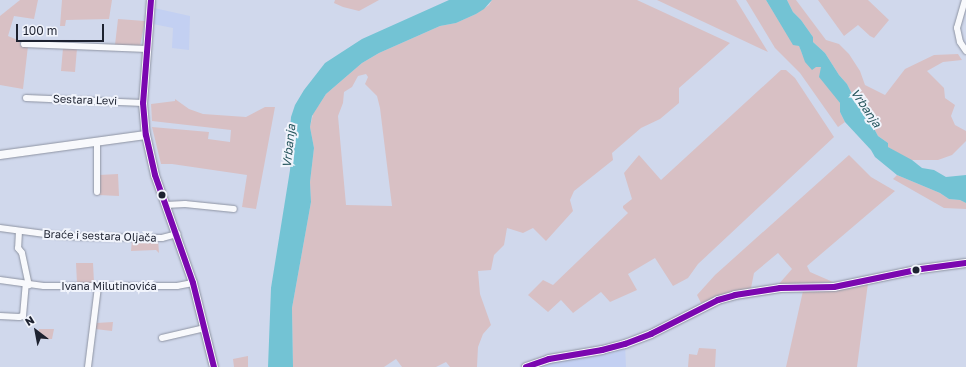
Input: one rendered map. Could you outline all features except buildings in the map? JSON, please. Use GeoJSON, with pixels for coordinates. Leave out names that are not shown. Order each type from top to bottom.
{"type":"FeatureCollection","features":[{"type":"Feature","properties":{"kind":"street"},"geometry":{"type":"LineString","coordinates":[[150,0],[148,49],[143,103],[146,136],[155,175],[193,283],[214,367]]}},
{"type":"Feature","properties":{"kind":"street"},"geometry":{"type":"LineString","coordinates":[[965,0],[957,28],[960,42],[966,51]]}},
{"type":"Feature","properties":{"kind":"street"},"geometry":{"type":"LineString","coordinates":[[24,44],[148,49]]}},
{"type":"Feature","properties":{"kind":"street","name":"Sestara Levi"},"geometry":{"type":"LineString","coordinates":[[26,98],[143,103]]}},
{"type":"Feature","properties":{"kind":"street"},"geometry":{"type":"LineString","coordinates":[[0,155],[146,136]]}},
{"type":"Feature","properties":{"kind":"street"},"geometry":{"type":"LineString","coordinates":[[97,142],[97,192]]}},
{"type":"Feature","properties":{"kind":"street"},"geometry":{"type":"LineString","coordinates":[[165,205],[185,204],[234,209]]}},
{"type":"Feature","properties":{"kind":"street","name":"Braće i sestara Oljača"},"geometry":{"type":"LineString","coordinates":[[0,228],[83,237],[162,238],[177,234]]}},
{"type":"Feature","properties":{"kind":"street"},"geometry":{"type":"LineString","coordinates":[[0,316],[19,318],[23,316],[28,285],[22,253],[18,248],[19,231]]}},
{"type":"Feature","properties":{"kind":"street"},"geometry":{"type":"LineString","coordinates":[[526,367],[549,359],[602,350],[625,344],[651,334],[718,300],[735,295],[780,288],[834,287],[921,269],[966,263]]}},
{"type":"Feature","properties":{"kind":"street","name":"Ivana Milutinovića"},"geometry":{"type":"LineString","coordinates":[[0,280],[28,285],[98,287],[177,286],[193,283]]}},
{"type":"Feature","properties":{"kind":"street"},"geometry":{"type":"LineString","coordinates":[[88,367],[98,287]]}},
{"type":"Feature","properties":{"kind":"street"},"geometry":{"type":"LineString","coordinates":[[162,338],[205,328]]}},
{"type":"Feature","properties":{"kind":"shaded area"},"geometry":{"type":"Polygon","coordinates":[[[20,0],[38,0],[34,19],[14,16],[8,36],[20,41],[20,45],[28,46],[23,89],[0,85],[0,16],[20,0]]]}},
{"type":"Feature","properties":{"kind":"shaded area"},"geometry":{"type":"Polygon","coordinates":[[[62,0],[112,0],[109,19],[66,20],[65,26],[60,26],[62,0]]]}},
{"type":"Feature","properties":{"kind":"shaded area"},"geometry":{"type":"Polygon","coordinates":[[[335,0],[379,0],[359,11],[334,3],[335,0]]]}},
{"type":"Feature","properties":{"kind":"shaded area"},"geometry":{"type":"Polygon","coordinates":[[[449,0],[492,0],[484,9],[476,14],[456,23],[440,26],[379,53],[362,63],[326,94],[312,116],[310,127],[314,148],[310,182],[311,202],[292,308],[293,367],[268,367],[271,288],[290,170],[292,146],[290,130],[291,117],[295,105],[304,90],[325,63],[362,39],[449,0]]]}},
{"type":"Feature","properties":{"kind":"shaded area"},"geometry":{"type":"Polygon","coordinates":[[[492,0],[637,0],[730,43],[679,88],[679,103],[660,119],[641,128],[612,153],[613,160],[574,191],[570,200],[573,211],[546,241],[533,228],[523,233],[507,228],[504,245],[494,255],[491,270],[478,271],[480,294],[491,325],[483,334],[478,347],[477,367],[450,367],[446,362],[436,367],[402,367],[396,359],[384,367],[293,367],[292,308],[311,202],[310,182],[314,148],[310,127],[313,114],[326,94],[362,63],[379,53],[440,26],[456,23],[476,14],[489,5],[492,0]],[[366,74],[358,76],[352,87],[344,92],[343,103],[338,116],[346,205],[392,206],[380,108],[377,96],[365,84],[368,77],[366,74]]]}},
{"type":"Feature","properties":{"kind":"shaded area"},"geometry":{"type":"Polygon","coordinates":[[[657,0],[736,0],[768,52],[657,0]]]}},
{"type":"Feature","properties":{"kind":"shaded area"},"geometry":{"type":"Polygon","coordinates":[[[746,0],[766,0],[793,44],[799,46],[803,56],[815,67],[821,67],[821,79],[840,103],[840,112],[845,122],[838,127],[800,73],[775,48],[746,0]]]}},
{"type":"Feature","properties":{"kind":"shaded area"},"geometry":{"type":"Polygon","coordinates":[[[766,0],[787,0],[793,12],[801,20],[813,37],[813,42],[825,53],[839,75],[847,84],[856,102],[861,104],[878,136],[888,143],[888,147],[912,160],[922,168],[934,170],[946,177],[966,175],[966,203],[960,200],[949,199],[940,193],[897,175],[875,157],[871,150],[845,122],[840,112],[840,103],[819,77],[821,67],[816,67],[812,70],[805,62],[799,46],[793,45],[766,0]]]}},
{"type":"Feature","properties":{"kind":"shaded area"},"geometry":{"type":"Polygon","coordinates":[[[787,0],[796,0],[826,40],[839,44],[849,54],[860,71],[865,85],[885,95],[905,69],[934,55],[958,54],[962,60],[943,62],[927,71],[944,88],[945,98],[955,105],[951,116],[955,125],[966,131],[966,141],[952,155],[938,160],[909,160],[888,147],[888,143],[878,136],[861,104],[856,102],[847,84],[839,75],[825,53],[813,42],[813,37],[801,20],[793,12],[787,0]]]}},
{"type":"Feature","properties":{"kind":"shaded area"},"geometry":{"type":"Polygon","coordinates":[[[818,0],[868,0],[889,20],[874,38],[858,25],[844,36],[818,0]]]}},
{"type":"Feature","properties":{"kind":"shaded area"},"geometry":{"type":"Polygon","coordinates":[[[154,8],[190,16],[189,50],[172,48],[173,28],[153,24],[154,8]]]}},
{"type":"Feature","properties":{"kind":"shaded area"},"geometry":{"type":"Polygon","coordinates":[[[118,19],[145,21],[140,46],[115,45],[118,19]]]}},
{"type":"Feature","properties":{"kind":"shaded area"},"geometry":{"type":"Polygon","coordinates":[[[63,48],[77,48],[75,72],[61,71],[63,48]]]}},
{"type":"Feature","properties":{"kind":"shaded area"},"geometry":{"type":"Polygon","coordinates":[[[781,70],[786,70],[795,78],[834,137],[698,264],[688,278],[673,286],[655,258],[628,274],[637,290],[610,302],[601,292],[573,313],[561,300],[548,312],[528,295],[543,280],[553,285],[628,213],[623,206],[632,199],[624,173],[639,155],[661,180],[781,70]]]}},
{"type":"Feature","properties":{"kind":"shaded area"},"geometry":{"type":"Polygon","coordinates":[[[175,99],[189,109],[203,114],[246,117],[265,107],[275,107],[256,209],[242,207],[247,175],[172,164],[161,164],[152,127],[209,132],[208,139],[230,142],[231,130],[152,121],[151,104],[175,101],[175,99]]]}},
{"type":"Feature","properties":{"kind":"shaded area"},"geometry":{"type":"Polygon","coordinates":[[[849,155],[871,177],[895,191],[807,266],[810,272],[833,282],[778,285],[792,269],[778,253],[754,273],[751,288],[701,303],[697,295],[715,275],[849,155]]]}},
{"type":"Feature","properties":{"kind":"shaded area"},"geometry":{"type":"Polygon","coordinates":[[[118,174],[119,196],[98,195],[99,175],[118,174]]]}},
{"type":"Feature","properties":{"kind":"shaded area"},"geometry":{"type":"Polygon","coordinates":[[[897,175],[940,193],[949,199],[960,200],[966,203],[966,209],[944,208],[893,179],[897,175]]]}},
{"type":"Feature","properties":{"kind":"shaded area"},"geometry":{"type":"Polygon","coordinates":[[[132,239],[158,239],[159,253],[156,250],[131,251],[132,239]]]}},
{"type":"Feature","properties":{"kind":"shaded area"},"geometry":{"type":"Polygon","coordinates":[[[76,263],[93,263],[94,283],[77,283],[76,263]]]}},
{"type":"Feature","properties":{"kind":"shaded area"},"geometry":{"type":"Polygon","coordinates":[[[868,283],[857,367],[786,367],[803,291],[868,283]]]}},
{"type":"Feature","properties":{"kind":"shaded area"},"geometry":{"type":"Polygon","coordinates":[[[113,322],[112,331],[95,329],[96,323],[113,322]]]}},
{"type":"Feature","properties":{"kind":"shaded area"},"geometry":{"type":"Polygon","coordinates":[[[39,329],[54,329],[52,339],[37,339],[39,329]]]}},
{"type":"Feature","properties":{"kind":"shaded area"},"geometry":{"type":"Polygon","coordinates":[[[625,344],[626,367],[526,367],[625,344]]]}},
{"type":"Feature","properties":{"kind":"shaded area"},"geometry":{"type":"Polygon","coordinates":[[[699,348],[716,349],[715,367],[688,367],[689,354],[697,355],[699,348]]]}},
{"type":"Feature","properties":{"kind":"shaded area"},"geometry":{"type":"Polygon","coordinates":[[[248,356],[248,367],[234,367],[233,359],[248,356]]]}},
{"type":"Feature","properties":{"kind":"transit line"},"geometry":{"type":"LineString","coordinates":[[151,0],[143,103],[146,135],[155,175],[193,283],[214,367]]}},
{"type":"Feature","properties":{"kind":"transit line"},"geometry":{"type":"LineString","coordinates":[[526,367],[549,359],[602,350],[625,344],[651,334],[718,300],[735,295],[780,288],[834,287],[921,269],[966,263]]}},
{"type":"Feature","properties":{"kind":"water label","name":"Vrbanja"},"geometry":{"type":"Point","coordinates":[866,108]}},
{"type":"Feature","properties":{"kind":"water label","name":"Vrbanja"},"geometry":{"type":"Point","coordinates":[289,146]}}]}
